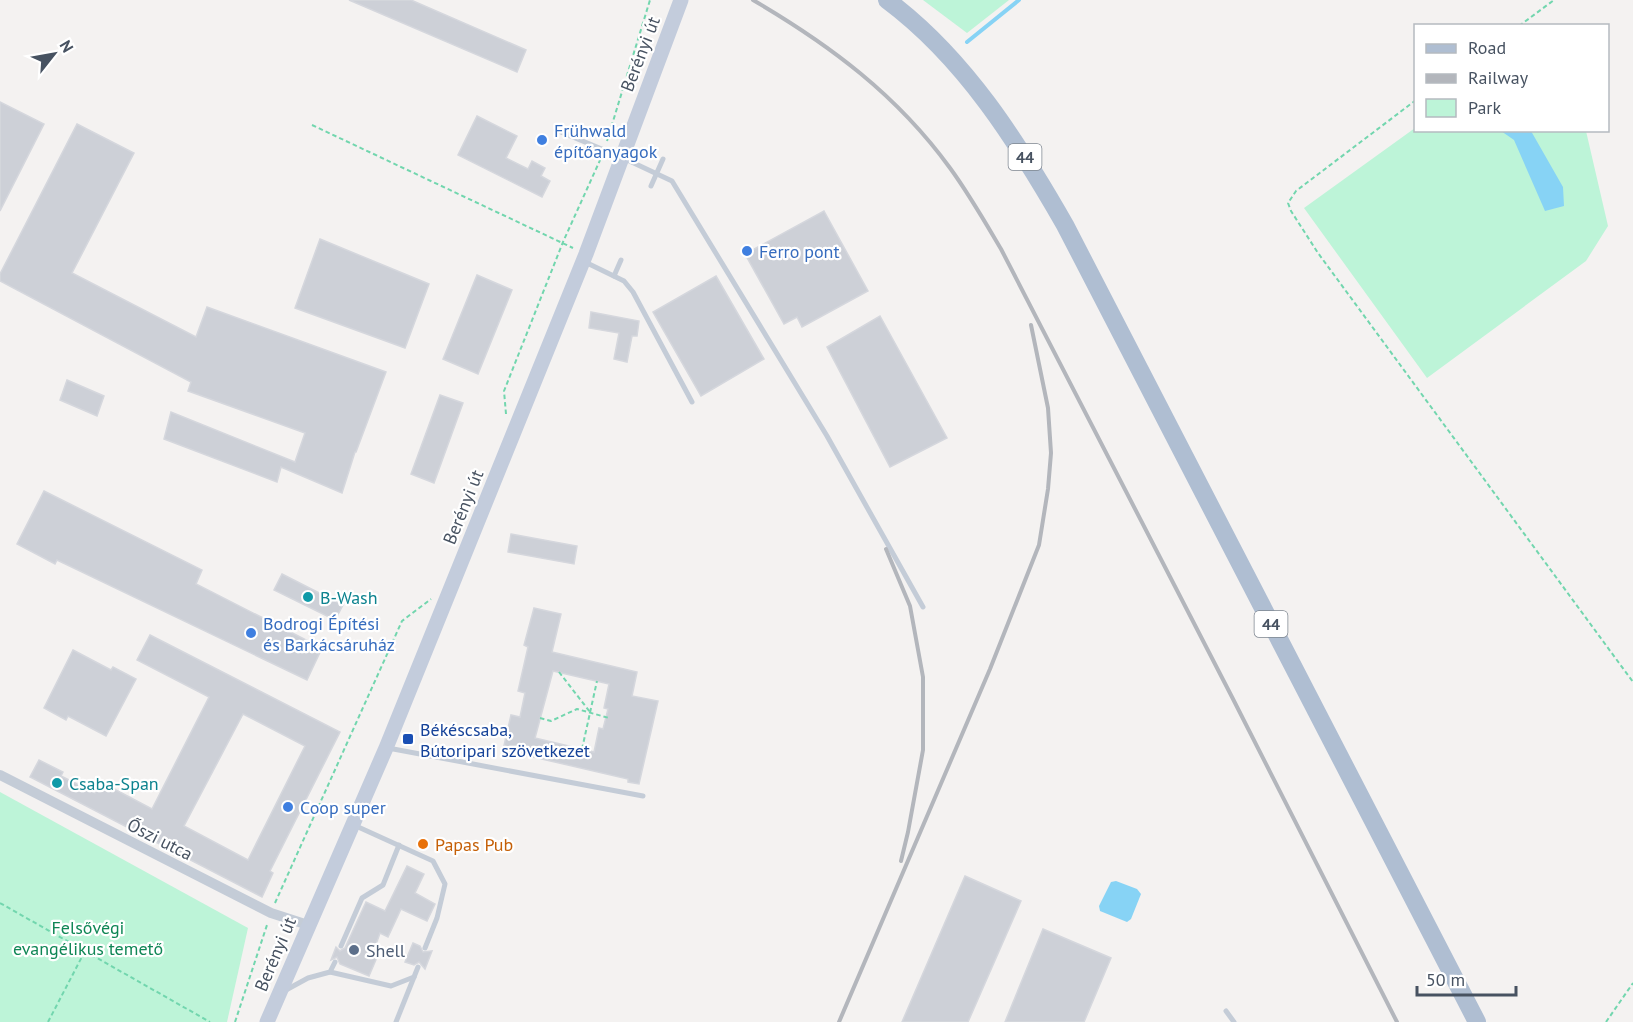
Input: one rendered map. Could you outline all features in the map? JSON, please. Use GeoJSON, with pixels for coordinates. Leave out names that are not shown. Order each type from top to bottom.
{"type":"FeatureCollection","features":[{"type":"Feature","properties":{"kind":"main road","name":"44"},"geometry":{"type":"LineString","coordinates":[[887,0],[944,51],[973,85],[1001,121],[1046,191],[1477,1022]]}},
{"type":"Feature","properties":{"kind":"street","name":"Berényi út"},"geometry":{"type":"LineString","coordinates":[[267,1022],[386,748],[585,258],[681,0]]}},
{"type":"Feature","properties":{"kind":"street","name":"Őszi utca"},"geometry":{"type":"LineString","coordinates":[[0,775],[271,913],[308,925]]}},
{"type":"Feature","properties":{"kind":"lane"},"geometry":{"type":"LineString","coordinates":[[556,130],[621,157],[672,182],[826,436],[923,607]]}},
{"type":"Feature","properties":{"kind":"lane"},"geometry":{"type":"LineString","coordinates":[[651,186],[663,159]]}},
{"type":"Feature","properties":{"kind":"lane"},"geometry":{"type":"LineString","coordinates":[[585,258],[624,281],[633,292],[692,402]]}},
{"type":"Feature","properties":{"kind":"lane"},"geometry":{"type":"LineString","coordinates":[[614,276],[621,260]]}},
{"type":"Feature","properties":{"kind":"lane"},"geometry":{"type":"LineString","coordinates":[[386,748],[643,796]]}},
{"type":"Feature","properties":{"kind":"lane"},"geometry":{"type":"LineString","coordinates":[[352,824],[433,861],[445,884],[437,918],[425,948]]}},
{"type":"Feature","properties":{"kind":"lane"},"geometry":{"type":"LineString","coordinates":[[341,946],[362,898],[382,885],[399,845]]}},
{"type":"Feature","properties":{"kind":"lane"},"geometry":{"type":"LineString","coordinates":[[330,972],[335,962]]}},
{"type":"Feature","properties":{"kind":"lane"},"geometry":{"type":"LineString","coordinates":[[396,1022],[418,967]]}},
{"type":"Feature","properties":{"kind":"lane"},"geometry":{"type":"LineString","coordinates":[[279,993],[308,978],[330,972],[391,986],[414,977]]}},
{"type":"Feature","properties":{"kind":"lane"},"geometry":{"type":"LineString","coordinates":[[1226,1011],[1234,1022]]}},
{"type":"Feature","properties":{"kind":"path"},"geometry":{"type":"LineString","coordinates":[[507,422],[504,391],[562,242],[604,151],[650,0]]}},
{"type":"Feature","properties":{"kind":"path"},"geometry":{"type":"LineString","coordinates":[[1522,24],[1554,0]]}},
{"type":"Feature","properties":{"kind":"path"},"geometry":{"type":"LineString","coordinates":[[1414,102],[1296,191],[1288,203],[1291,211],[1318,253],[1633,682]]}},
{"type":"Feature","properties":{"kind":"path"},"geometry":{"type":"LineString","coordinates":[[312,125],[562,242],[585,258]]}},
{"type":"Feature","properties":{"kind":"path"},"geometry":{"type":"LineString","coordinates":[[235,1022],[271,913],[402,621],[434,597]]}},
{"type":"Feature","properties":{"kind":"path"},"geometry":{"type":"LineString","coordinates":[[559,672],[590,711]]}},
{"type":"Feature","properties":{"kind":"path"},"geometry":{"type":"LineString","coordinates":[[582,750],[597,681]]}},
{"type":"Feature","properties":{"kind":"path"},"geometry":{"type":"LineString","coordinates":[[540,718],[551,721],[577,709],[609,718]]}},
{"type":"Feature","properties":{"kind":"path"},"geometry":{"type":"LineString","coordinates":[[0,903],[210,1022]]}},
{"type":"Feature","properties":{"kind":"path"},"geometry":{"type":"LineString","coordinates":[[48,1022],[85,951]]}},
{"type":"Feature","properties":{"kind":"path"},"geometry":{"type":"LineString","coordinates":[[1606,1022],[1633,983]]}},
{"type":"Feature","properties":{"kind":"green space"},"geometry":{"type":"Polygon","coordinates":[[[923,0],[1009,0],[967,33],[923,0]]]}},
{"type":"Feature","properties":{"kind":"green space"},"geometry":{"type":"Polygon","coordinates":[[[1414,129],[1414,132],[1586,132],[1608,226],[1586,261],[1427,378],[1304,208],[1414,129]]]}},
{"type":"Feature","properties":{"kind":"green space","name":"Felsővégi evangélikus temető"},"geometry":{"type":"Polygon","coordinates":[[[0,792],[248,928],[227,1022],[0,1022],[0,792]]]}},
{"type":"Feature","properties":{"kind":"water"},"geometry":{"type":"Polygon","coordinates":[[[1502,132],[1532,132],[1563,187],[1564,206],[1545,211],[1514,140],[1502,132]]]}},
{"type":"Feature","properties":{"kind":"water"},"geometry":{"type":"Polygon","coordinates":[[[1116,881],[1137,889],[1141,894],[1131,919],[1127,922],[1100,911],[1099,906],[1111,882],[1116,881]]]}},
{"type":"Feature","properties":{"kind":"building"},"geometry":{"type":"Polygon","coordinates":[[[349,0],[411,0],[526,50],[517,72],[349,0]]]}},
{"type":"Feature","properties":{"kind":"building"},"geometry":{"type":"Polygon","coordinates":[[[0,102],[44,124],[0,211],[0,102]]]}},
{"type":"Feature","properties":{"kind":"building"},"geometry":{"type":"Polygon","coordinates":[[[477,116],[517,136],[506,158],[528,169],[532,161],[545,168],[541,176],[550,181],[542,197],[458,155],[477,116]]]}},
{"type":"Feature","properties":{"kind":"building"},"geometry":{"type":"Polygon","coordinates":[[[77,124],[134,153],[72,273],[196,337],[207,307],[386,372],[342,493],[281,467],[277,482],[164,439],[171,412],[295,462],[305,433],[188,391],[191,382],[0,281],[0,274],[77,124]]]}},
{"type":"Feature","properties":{"kind":"building"},"geometry":{"type":"Polygon","coordinates":[[[824,211],[868,291],[802,327],[797,317],[784,324],[745,254],[824,211]]]}},
{"type":"Feature","properties":{"kind":"building"},"geometry":{"type":"Polygon","coordinates":[[[320,239],[429,284],[405,348],[295,308],[320,239]]]}},
{"type":"Feature","properties":{"kind":"building"},"geometry":{"type":"Polygon","coordinates":[[[477,275],[512,290],[478,374],[443,359],[477,275]]]}},
{"type":"Feature","properties":{"kind":"building"},"geometry":{"type":"Polygon","coordinates":[[[716,276],[764,359],[701,396],[653,312],[716,276]]]}},
{"type":"Feature","properties":{"kind":"building"},"geometry":{"type":"Polygon","coordinates":[[[591,312],[639,321],[637,336],[632,336],[627,362],[614,359],[619,333],[589,328],[591,312]]]}},
{"type":"Feature","properties":{"kind":"building"},"geometry":{"type":"Polygon","coordinates":[[[880,316],[947,438],[890,467],[827,347],[880,316]]]}},
{"type":"Feature","properties":{"kind":"building"},"geometry":{"type":"Polygon","coordinates":[[[67,380],[104,396],[97,416],[60,400],[67,380]]]}},
{"type":"Feature","properties":{"kind":"building"},"geometry":{"type":"Polygon","coordinates":[[[440,395],[463,403],[434,483],[411,474],[440,395]]]}},
{"type":"Feature","properties":{"kind":"building"},"geometry":{"type":"Polygon","coordinates":[[[44,491],[202,570],[196,584],[322,648],[307,680],[57,560],[55,564],[17,544],[44,491]]]}},
{"type":"Feature","properties":{"kind":"building"},"geometry":{"type":"Polygon","coordinates":[[[511,534],[577,546],[574,564],[508,552],[511,534]]]}},
{"type":"Feature","properties":{"kind":"building","name":"B-Wash"},"geometry":{"type":"Polygon","coordinates":[[[282,574],[343,605],[335,620],[274,590],[282,574]]]}},
{"type":"Feature","properties":{"kind":"building"},"geometry":{"type":"Polygon","coordinates":[[[534,608],[561,614],[552,652],[637,672],[632,696],[658,701],[639,784],[628,782],[628,779],[503,750],[511,715],[520,717],[525,693],[518,691],[528,647],[524,645],[534,608]],[[553,671],[535,738],[594,752],[599,728],[603,729],[608,709],[604,708],[609,684],[553,671]]]}},
{"type":"Feature","properties":{"kind":"building"},"geometry":{"type":"Polygon","coordinates":[[[150,635],[340,732],[270,871],[273,873],[262,897],[30,777],[39,760],[63,772],[61,776],[95,793],[101,782],[152,809],[209,697],[137,660],[150,635]],[[243,714],[184,826],[248,860],[305,746],[243,714]]]}},
{"type":"Feature","properties":{"kind":"building"},"geometry":{"type":"Polygon","coordinates":[[[73,650],[111,670],[113,667],[136,679],[106,736],[68,716],[66,720],[44,708],[73,650]]]}},
{"type":"Feature","properties":{"kind":"building"},"geometry":{"type":"Polygon","coordinates":[[[407,866],[424,874],[415,893],[435,904],[427,921],[401,909],[388,937],[380,933],[373,953],[378,955],[369,976],[340,964],[337,957],[331,960],[336,947],[340,951],[345,948],[366,902],[385,911],[407,866]]]}},
{"type":"Feature","properties":{"kind":"building"},"geometry":{"type":"Polygon","coordinates":[[[965,876],[1021,901],[968,1022],[902,1022],[965,876]]]}},
{"type":"Feature","properties":{"kind":"building"},"geometry":{"type":"Polygon","coordinates":[[[1043,929],[1111,958],[1084,1022],[1005,1022],[1043,929]]]}},
{"type":"Feature","properties":{"kind":"building"},"geometry":{"type":"Polygon","coordinates":[[[413,943],[420,946],[423,952],[432,951],[425,969],[419,962],[414,965],[405,962],[413,943]]]}},
{"type":"Feature","properties":{"kind":"waterway"},"geometry":{"type":"LineString","coordinates":[[967,42],[1019,0]]}},
{"type":"Feature","properties":{"kind":"railway"},"geometry":{"type":"LineString","coordinates":[[753,0],[809,35],[885,95],[929,142],[970,198],[1001,249],[1397,1022]]}},
{"type":"Feature","properties":{"kind":"railway"},"geometry":{"type":"LineString","coordinates":[[839,1022],[990,669],[1039,545],[1051,453],[1048,408],[1031,325]]}},
{"type":"Feature","properties":{"kind":"railway"},"geometry":{"type":"LineString","coordinates":[[886,549],[910,606],[923,677],[923,750],[901,861]]}},
{"type":"Feature","properties":{"kind":"place","name":"Frühwald építőanyagok"},"geometry":{"type":"Point","coordinates":[542,140]}},
{"type":"Feature","properties":{"kind":"place","name":"Ferro pont"},"geometry":{"type":"Point","coordinates":[747,251]}},
{"type":"Feature","properties":{"kind":"place","name":"B-Wash"},"geometry":{"type":"Point","coordinates":[308,597]}},
{"type":"Feature","properties":{"kind":"place","name":"Bodrogi Építési és Barkácsáruház"},"geometry":{"type":"Point","coordinates":[251,633]}},
{"type":"Feature","properties":{"kind":"place","name":"Békéscsaba, Bútoripari szövetkezet"},"geometry":{"type":"Point","coordinates":[408,739]}},
{"type":"Feature","properties":{"kind":"place","name":"Csaba-Span"},"geometry":{"type":"Point","coordinates":[57,783]}},
{"type":"Feature","properties":{"kind":"place","name":"Coop super"},"geometry":{"type":"Point","coordinates":[288,807]}},
{"type":"Feature","properties":{"kind":"place","name":"Papas Pub"},"geometry":{"type":"Point","coordinates":[423,844]}},
{"type":"Feature","properties":{"kind":"place","name":"Shell"},"geometry":{"type":"Point","coordinates":[354,950]}}]}
